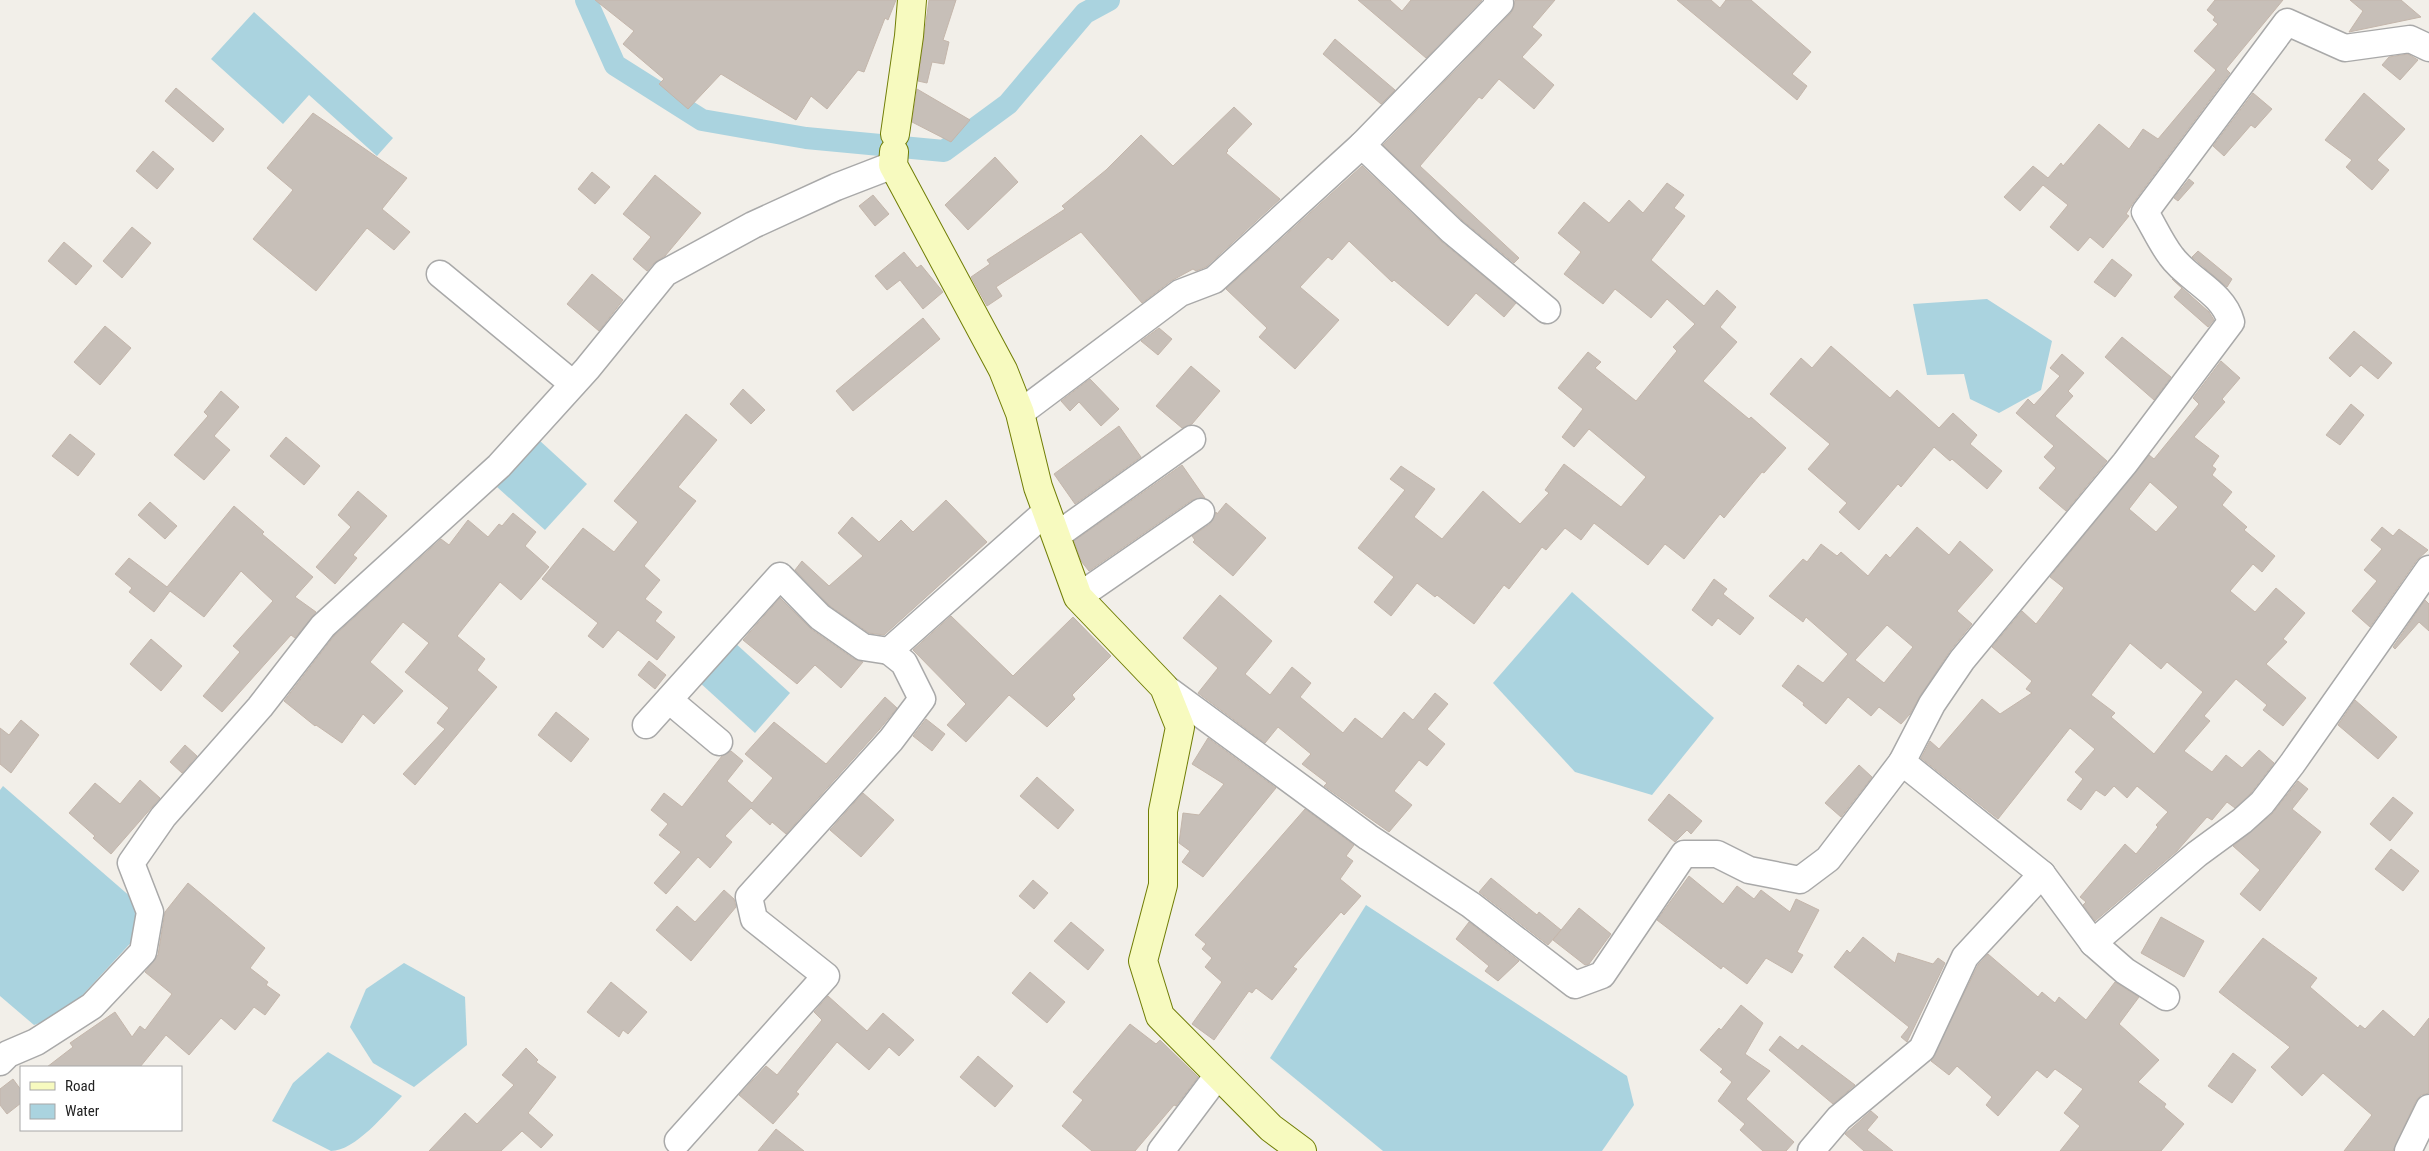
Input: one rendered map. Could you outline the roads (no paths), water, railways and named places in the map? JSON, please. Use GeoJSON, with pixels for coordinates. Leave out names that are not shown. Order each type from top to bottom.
{"type":"FeatureCollection","features":[{"type":"Feature","properties":{"kind":"street"},"geometry":{"type":"LineString","coordinates":[[912,0],[910,36],[894,150],[1003,370],[1020,414],[1038,487],[1078,597],[1164,687],[1368,838],[1471,905],[1574,985],[1602,975],[1684,854],[1717,854],[1749,870],[1800,880],[1828,860],[1902,762],[1932,704],[1962,660],[2125,463],[2231,322],[2228,311],[2172,257],[2145,212],[2286,22],[2345,48],[2410,39],[2429,48]]}},
{"type":"Feature","properties":{"kind":"street"},"geometry":{"type":"LineString","coordinates":[[1020,414],[1180,293],[1214,280],[1362,145],[1500,3],[1497,0]]}},
{"type":"Feature","properties":{"kind":"street"},"geometry":{"type":"LineString","coordinates":[[1362,145],[1452,231],[1547,310]]}},
{"type":"Feature","properties":{"kind":"street"},"geometry":{"type":"LineString","coordinates":[[3,1055],[36,1042],[92,1006],[143,952],[150,912],[131,863],[163,817],[260,707],[324,626],[499,466],[573,384],[665,273],[753,225],[836,187],[894,150]]}},
{"type":"Feature","properties":{"kind":"street"},"geometry":{"type":"LineString","coordinates":[[440,274],[573,384]]}},
{"type":"Feature","properties":{"kind":"street"},"geometry":{"type":"LineString","coordinates":[[889,651],[1051,524],[1192,439]]}},
{"type":"Feature","properties":{"kind":"street"},"geometry":{"type":"LineString","coordinates":[[1078,597],[1201,512]]}},
{"type":"Feature","properties":{"kind":"street"},"geometry":{"type":"LineString","coordinates":[[2093,943],[2197,854],[2242,821],[2262,802],[2292,764],[2429,569]]}},
{"type":"Feature","properties":{"kind":"street"},"geometry":{"type":"LineString","coordinates":[[646,725],[780,576],[820,617],[863,647],[889,651],[904,663],[922,699],[891,740],[749,897],[754,919],[826,976],[678,1141]]}},
{"type":"Feature","properties":{"kind":"street"},"geometry":{"type":"LineString","coordinates":[[1164,687],[1180,727],[1163,811],[1163,885],[1143,961],[1160,1016],[1271,1128],[1302,1151]]}},
{"type":"Feature","properties":{"kind":"street"},"geometry":{"type":"LineString","coordinates":[[669,700],[719,742]]}},
{"type":"Feature","properties":{"kind":"street"},"geometry":{"type":"LineString","coordinates":[[1902,762],[2042,874],[2093,943],[2125,971],[2166,997]]}},
{"type":"Feature","properties":{"kind":"street"},"geometry":{"type":"LineString","coordinates":[[1811,1151],[1839,1118],[1922,1049],[1965,957],[2042,874]]}},
{"type":"Feature","properties":{"kind":"street"},"geometry":{"type":"LineString","coordinates":[[1161,1151],[1218,1075]]}},
{"type":"Feature","properties":{"kind":"street"},"geometry":{"type":"LineString","coordinates":[[2408,1151],[2429,1108]]}},
{"type":"Feature","properties":{"kind":"water"},"geometry":{"type":"Polygon","coordinates":[[[254,12],[393,138],[377,156],[309,95],[283,124],[211,59],[254,12]]]}},
{"type":"Feature","properties":{"kind":"water"},"geometry":{"type":"Polygon","coordinates":[[[1987,299],[2052,341],[2041,390],[1999,413],[1970,399],[1964,374],[1927,375],[1913,304],[1987,299]]]}},
{"type":"Feature","properties":{"kind":"water"},"geometry":{"type":"Polygon","coordinates":[[[539,440],[587,484],[545,530],[497,487],[539,440]]]}},
{"type":"Feature","properties":{"kind":"water"},"geometry":{"type":"Polygon","coordinates":[[[1572,592],[1714,718],[1652,795],[1575,772],[1493,683],[1572,592]]]}},
{"type":"Feature","properties":{"kind":"water"},"geometry":{"type":"Polygon","coordinates":[[[734,642],[790,693],[755,733],[698,681],[734,642]]]}},
{"type":"Feature","properties":{"kind":"water"},"geometry":{"type":"Polygon","coordinates":[[[3,786],[140,905],[138,935],[65,1014],[34,1025],[0,996],[0,790],[3,786]]]}},
{"type":"Feature","properties":{"kind":"water"},"geometry":{"type":"Polygon","coordinates":[[[1366,905],[1627,1076],[1634,1105],[1602,1151],[1383,1151],[1270,1058],[1366,905]]]}},
{"type":"Feature","properties":{"kind":"water"},"geometry":{"type":"Polygon","coordinates":[[[404,963],[465,997],[467,1045],[414,1087],[373,1063],[350,1027],[366,989],[404,963]]]}},
{"type":"Feature","properties":{"kind":"water"},"geometry":{"type":"Polygon","coordinates":[[[328,1052],[402,1096],[360,1138],[350,1145],[331,1151],[272,1121],[293,1083],[328,1052]]]}},
{"type":"Feature","properties":{"kind":"waterway"},"geometry":{"type":"LineString","coordinates":[[586,0],[615,65],[702,120],[806,138],[944,151],[1008,104],[1085,13],[1109,0]]}}]}
